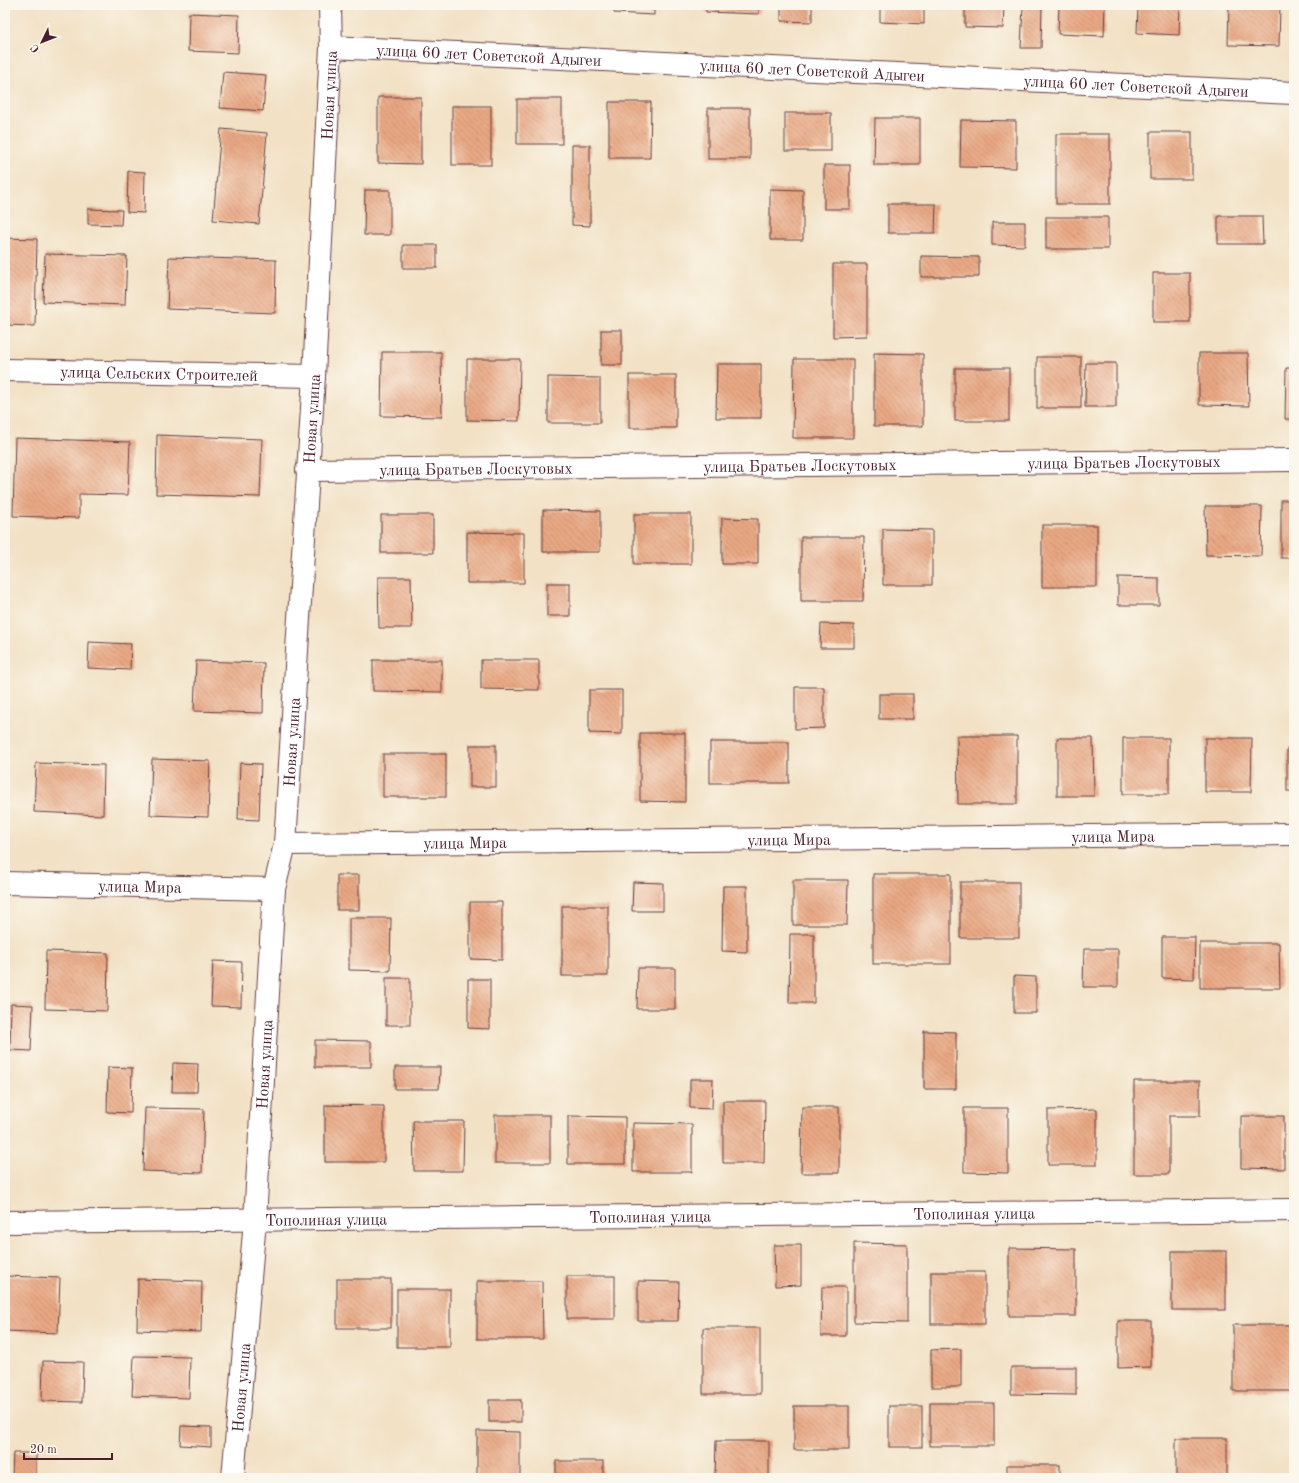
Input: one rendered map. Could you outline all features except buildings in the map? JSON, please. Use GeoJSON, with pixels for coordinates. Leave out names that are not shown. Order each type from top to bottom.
{"type":"FeatureCollection","features":[{"type":"Feature","properties":{"kind":"street","name":"Новая улица"},"geometry":{"type":"LineString","coordinates":[[233,1478],[255,1220],[274,889],[285,844],[314,376],[331,47],[330,5]]}},
{"type":"Feature","properties":{"kind":"street","name":"улица 60 лет Советской Адыгеи"},"geometry":{"type":"LineString","coordinates":[[331,47],[1294,93]]}},
{"type":"Feature","properties":{"kind":"street","name":"улица Сельских Строителей"},"geometry":{"type":"LineString","coordinates":[[5,370],[314,376]]}},
{"type":"Feature","properties":{"kind":"street","name":"улица Братьев Лоскутовых"},"geometry":{"type":"LineString","coordinates":[[307,470],[1294,460]]}},
{"type":"Feature","properties":{"kind":"street","name":"улица Мира"},"geometry":{"type":"LineString","coordinates":[[285,844],[1294,834]]}},
{"type":"Feature","properties":{"kind":"street","name":"улица Мира"},"geometry":{"type":"LineString","coordinates":[[5,883],[274,889]]}},
{"type":"Feature","properties":{"kind":"street","name":"Тополиная улица"},"geometry":{"type":"LineString","coordinates":[[5,1222],[1294,1210]]}}]}
